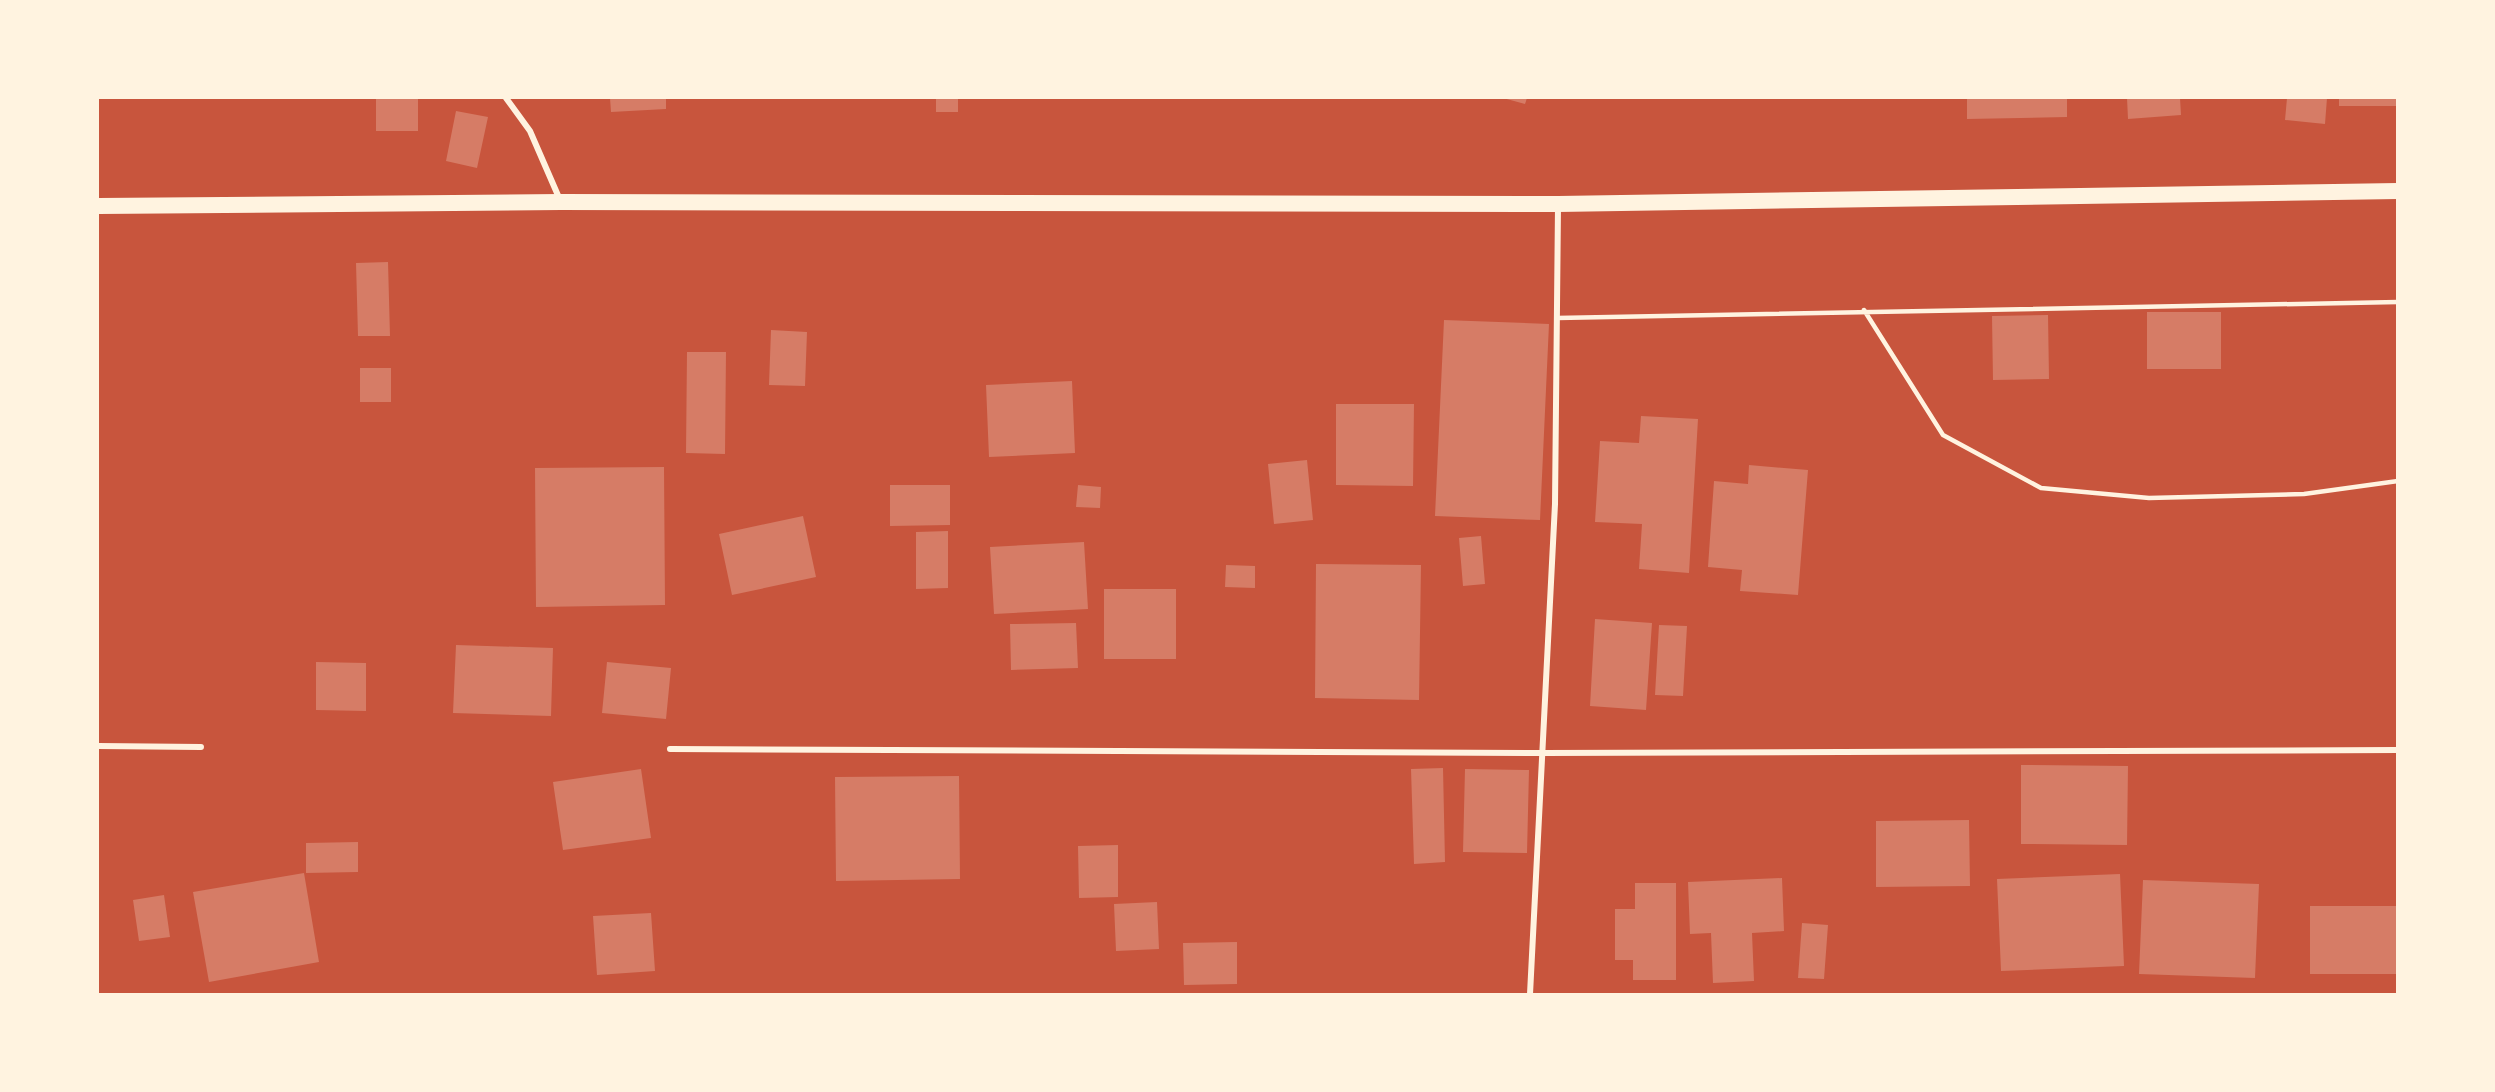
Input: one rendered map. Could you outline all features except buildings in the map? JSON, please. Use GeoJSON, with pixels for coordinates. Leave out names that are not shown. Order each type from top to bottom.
{"type":"FeatureCollection","features":[{"type":"Feature","properties":{"kind":"highway"},"geometry":{"type":"LineString","coordinates":[[98,206],[561,202],[1558,204],[2397,191]]}},
{"type":"Feature","properties":{"kind":"street"},"geometry":{"type":"LineString","coordinates":[[506,98],[530,131],[561,202]]}},
{"type":"Feature","properties":{"kind":"street"},"geometry":{"type":"LineString","coordinates":[[1530,994],[1555,504],[1558,204]]}},
{"type":"Feature","properties":{"kind":"street"},"geometry":{"type":"LineString","coordinates":[[98,746],[201,747]]}},
{"type":"Feature","properties":{"kind":"street"},"geometry":{"type":"LineString","coordinates":[[670,749],[1544,753],[2397,750]]}},
{"type":"Feature","properties":{"kind":"lane"},"geometry":{"type":"LineString","coordinates":[[1557,318],[1864,310],[2397,302]]}},
{"type":"Feature","properties":{"kind":"lane"},"geometry":{"type":"LineString","coordinates":[[1864,310],[1942,435],[2041,488],[2149,498],[2304,494],[2397,481]]}}]}
